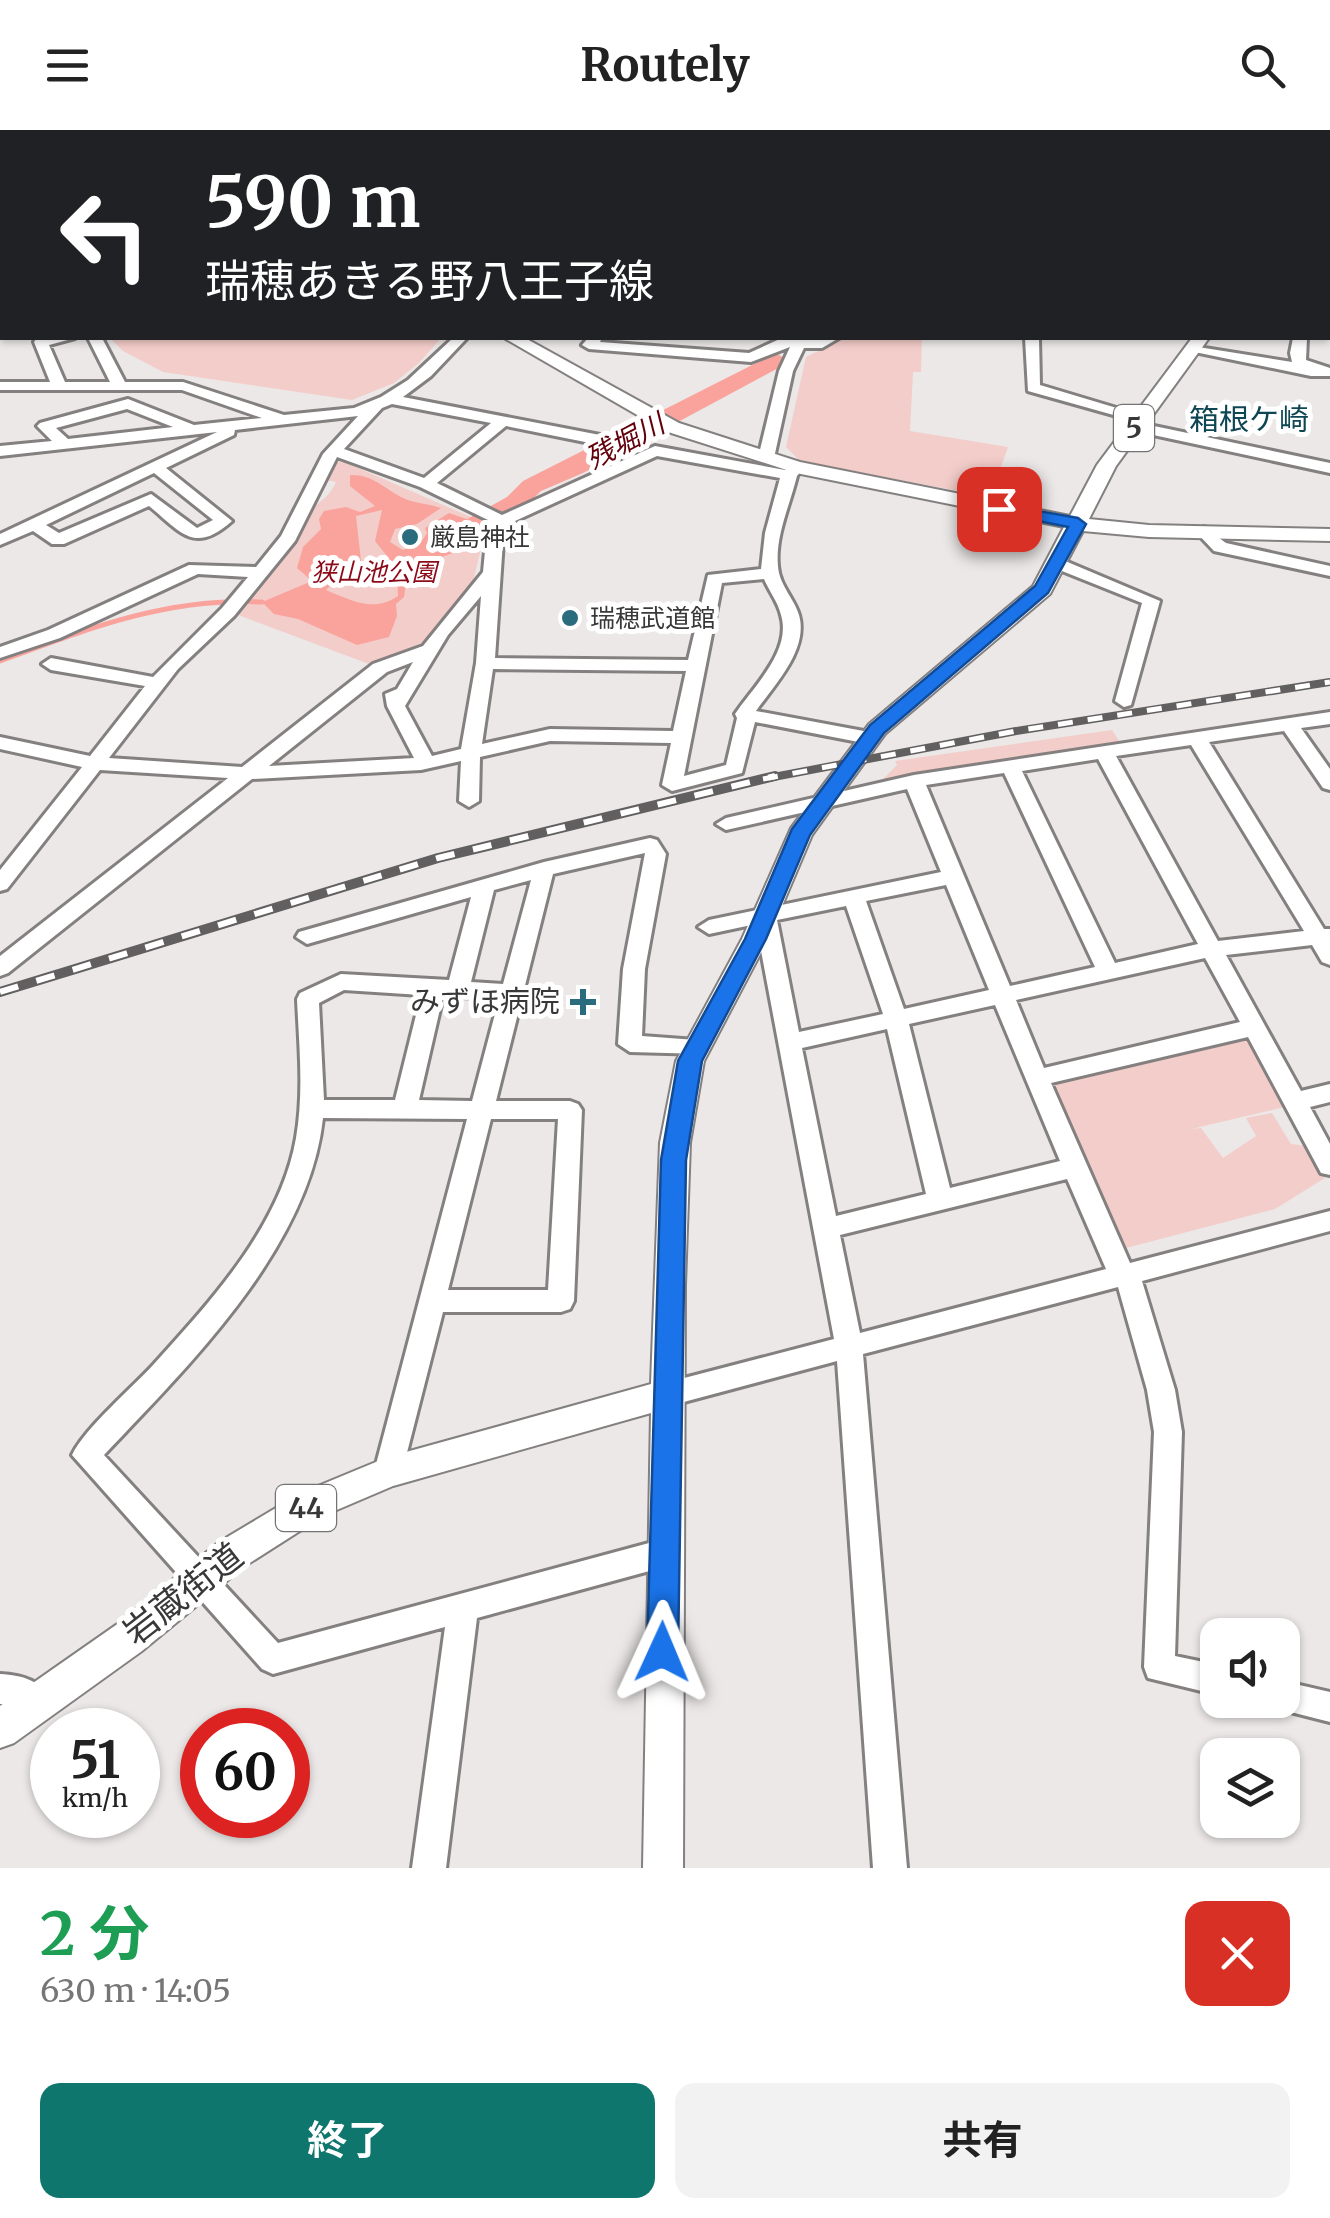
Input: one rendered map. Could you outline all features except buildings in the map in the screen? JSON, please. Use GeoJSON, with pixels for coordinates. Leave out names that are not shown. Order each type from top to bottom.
{"type":"FeatureCollection","features":[{"type":"Feature","properties":{"kind":"main road"},"geometry":{"type":"LineString","coordinates":[[515,340],[646,416],[792,471],[1078,524],[1330,535]]}},
{"type":"Feature","properties":{"kind":"main road","name":"5"},"geometry":{"type":"LineString","coordinates":[[662,1868],[666,1396],[674,1160],[684,1085],[696,1048],[765,916],[795,840],[869,738],[1032,600],[1058,563],[1107,465],[1196,344]]}},
{"type":"Feature","properties":{"kind":"main road","name":"岩蔵街道"},"geometry":{"type":"LineString","coordinates":[[0,1729],[292,1515],[388,1472],[666,1396]]}},
{"type":"Feature","properties":{"kind":"street"},"geometry":{"type":"LineString","coordinates":[[54,340],[41,342],[60,387]]}},
{"type":"Feature","properties":{"kind":"street"},"geometry":{"type":"LineString","coordinates":[[96,340],[120,386]]}},
{"type":"Feature","properties":{"kind":"street"},"geometry":{"type":"LineString","coordinates":[[0,884],[157,683],[262,572],[298,525],[334,451],[383,403],[414,384],[458,340]]}},
{"type":"Feature","properties":{"kind":"street"},"geometry":{"type":"LineString","coordinates":[[593,340],[590,345],[751,358],[782,342],[800,340],[817,345],[828,340]]}},
{"type":"Feature","properties":{"kind":"street"},"geometry":{"type":"LineString","coordinates":[[766,458],[786,370],[800,340]]}},
{"type":"Feature","properties":{"kind":"street"},"geometry":{"type":"LineString","coordinates":[[1032,340],[1033,388],[1138,422],[1330,468]]}},
{"type":"Feature","properties":{"kind":"street"},"geometry":{"type":"LineString","coordinates":[[1299,340],[1296,350],[1303,367],[1330,384]]}},
{"type":"Feature","properties":{"kind":"street"},"geometry":{"type":"LineString","coordinates":[[1196,344],[1330,372]]}},
{"type":"Feature","properties":{"kind":"street"},"geometry":{"type":"LineString","coordinates":[[0,386],[193,388],[286,421]]}},
{"type":"Feature","properties":{"kind":"street"},"geometry":{"type":"LineString","coordinates":[[0,450],[286,421],[383,403],[600,440]]}},
{"type":"Feature","properties":{"kind":"street"},"geometry":{"type":"LineString","coordinates":[[64,444],[46,426],[128,404],[193,430]]}},
{"type":"Feature","properties":{"kind":"street"},"geometry":{"type":"LineString","coordinates":[[426,484],[504,421]]}},
{"type":"Feature","properties":{"kind":"street"},"geometry":{"type":"LineString","coordinates":[[0,540],[241,426]]}},
{"type":"Feature","properties":{"kind":"street"},"geometry":{"type":"LineString","coordinates":[[496,521],[655,450],[792,471],[769,554],[770,573],[792,619],[789,646],[744,714],[747,716],[735,769],[672,785],[714,579],[770,573]]}},
{"type":"Feature","properties":{"kind":"street"},"geometry":{"type":"LineString","coordinates":[[334,451],[426,484],[478,507],[496,521]]}},
{"type":"Feature","properties":{"kind":"street"},"geometry":{"type":"LineString","coordinates":[[34,524],[58,540],[151,500],[196,535],[224,521],[157,468]]}},
{"type":"Feature","properties":{"kind":"street"},"geometry":{"type":"LineString","coordinates":[[469,801],[470,750],[485,663],[496,521]]}},
{"type":"Feature","properties":{"kind":"street"},"geometry":{"type":"LineString","coordinates":[[1204,532],[1220,547],[1330,571]]}},
{"type":"Feature","properties":{"kind":"street"},"geometry":{"type":"LineString","coordinates":[[1058,563],[1151,601],[1124,701]]}},
{"type":"Feature","properties":{"kind":"street"},"geometry":{"type":"LineString","coordinates":[[0,653],[54,634],[195,569],[262,572]]}},
{"type":"Feature","properties":{"kind":"street"},"geometry":{"type":"LineString","coordinates":[[396,706],[430,650],[494,570]]}},
{"type":"Feature","properties":{"kind":"street"},"geometry":{"type":"LineString","coordinates":[[0,968],[243,773],[392,660],[430,650]]}},
{"type":"Feature","properties":{"kind":"street"},"geometry":{"type":"LineString","coordinates":[[392,660],[396,706],[426,763]]}},
{"type":"Feature","properties":{"kind":"street"},"geometry":{"type":"LineString","coordinates":[[485,663],[696,666]]}},
{"type":"Feature","properties":{"kind":"street"},"geometry":{"type":"LineString","coordinates":[[51,664],[157,683]]}},
{"type":"Feature","properties":{"kind":"street"},"geometry":{"type":"LineString","coordinates":[[747,716],[869,738]]}},
{"type":"Feature","properties":{"kind":"street"},"geometry":{"type":"LineString","coordinates":[[726,824],[826,798],[914,781],[1330,718]]}},
{"type":"Feature","properties":{"kind":"street"},"geometry":{"type":"LineString","coordinates":[[1289,724],[1330,784]]}},
{"type":"Feature","properties":{"kind":"street"},"geometry":{"type":"LineString","coordinates":[[0,743],[93,763],[243,773],[426,763],[550,735],[682,737]]}},
{"type":"Feature","properties":{"kind":"street"},"geometry":{"type":"LineString","coordinates":[[791,1042],[1212,948],[1326,943],[1197,738]]}},
{"type":"Feature","properties":{"kind":"street"},"geometry":{"type":"LineString","coordinates":[[1104,752],[1298,1101],[1330,1166]]}},
{"type":"Feature","properties":{"kind":"street"},"geometry":{"type":"LineString","coordinates":[[1010,766],[1107,970]]}},
{"type":"Feature","properties":{"kind":"street"},"geometry":{"type":"LineString","coordinates":[[914,781],[1113,1258],[1134,1291],[1168,1432],[1160,1667],[1200,1676]]}},
{"type":"Feature","properties":{"kind":"street"},"geometry":{"type":"LineString","coordinates":[[307,937],[544,869],[636,846],[655,848],[634,968],[630,1044],[696,1048]]}},
{"type":"Feature","properties":{"kind":"street"},"geometry":{"type":"LineString","coordinates":[[388,1472],[544,869]]}},
{"type":"Feature","properties":{"kind":"street"},"geometry":{"type":"LineString","coordinates":[[709,927],[954,876]]}},
{"type":"Feature","properties":{"kind":"street"},"geometry":{"type":"LineString","coordinates":[[405,1109],[486,886]]}},
{"type":"Feature","properties":{"kind":"street"},"geometry":{"type":"LineString","coordinates":[[853,896],[896,1019],[940,1200]]}},
{"type":"Feature","properties":{"kind":"street"},"geometry":{"type":"LineString","coordinates":[[765,916],[849,1346],[890,1868]]}},
{"type":"Feature","properties":{"kind":"street"},"geometry":{"type":"LineString","coordinates":[[512,992],[341,982],[308,999],[311,1109],[303,1160],[270,1236],[148,1389],[86,1454],[273,1659],[664,1553]]}},
{"type":"Feature","properties":{"kind":"street"},"geometry":{"type":"LineString","coordinates":[[1037,1078],[1255,1027]]}},
{"type":"Feature","properties":{"kind":"street"},"geometry":{"type":"LineString","coordinates":[[1298,1101],[1330,1093]]}},
{"type":"Feature","properties":{"kind":"street"},"geometry":{"type":"LineString","coordinates":[[311,1109],[570,1110],[560,1301],[431,1301]]}},
{"type":"Feature","properties":{"kind":"street"},"geometry":{"type":"LineString","coordinates":[[827,1228],[1076,1166]]}},
{"type":"Feature","properties":{"kind":"street"},"geometry":{"type":"LineString","coordinates":[[666,1396],[1330,1221]]}},
{"type":"Feature","properties":{"kind":"street"},"geometry":{"type":"LineString","coordinates":[[428,1868],[463,1607]]}},
{"type":"Feature","properties":{"kind":"street"},"geometry":{"type":"LineString","coordinates":[[0,1689],[20,1690],[37,1704]]}},
{"type":"Feature","properties":{"kind":"street"},"geometry":{"type":"LineString","coordinates":[[1300,1700],[1330,1707]]}},
{"type":"Feature","properties":{"kind":"green space"},"geometry":{"type":"Polygon","coordinates":[[[112,340],[439,340],[394,383],[352,400],[163,372],[123,351],[112,340]]]}},
{"type":"Feature","properties":{"kind":"green space"},"geometry":{"type":"Polygon","coordinates":[[[841,340],[922,340],[921,372],[913,372],[910,431],[1008,447],[990,497],[800,461],[786,447],[806,357],[841,340]]]}},
{"type":"Feature","properties":{"kind":"green space","name":"狭山池公園"},"geometry":{"type":"Polygon","coordinates":[[[342,461],[487,524],[471,590],[421,650],[369,664],[233,613],[311,511],[330,493],[336,482],[326,480],[331,464],[342,461]]]}},
{"type":"Feature","properties":{"kind":"green space"},"geometry":{"type":"Polygon","coordinates":[[[1112,730],[1121,744],[881,781],[897,765],[895,761],[1112,730]]]}},
{"type":"Feature","properties":{"kind":"green space"},"geometry":{"type":"Polygon","coordinates":[[[1240,1038],[1250,1042],[1285,1107],[1191,1129],[1201,1128],[1223,1158],[1256,1136],[1246,1118],[1272,1113],[1291,1144],[1306,1146],[1325,1178],[1275,1209],[1126,1248],[1117,1243],[1053,1088],[1056,1081],[1240,1038]]]}},
{"type":"Feature","properties":{"kind":"shaded area"},"geometry":{"type":"Polygon","coordinates":[[[350,475],[365,477],[406,499],[441,508],[417,524],[395,529],[390,542],[403,550],[420,544],[427,533],[425,528],[449,513],[475,522],[477,531],[470,547],[408,569],[404,597],[396,604],[397,616],[389,637],[357,645],[298,619],[274,614],[262,602],[312,581],[297,568],[303,547],[321,529],[319,519],[324,511],[346,507],[360,512],[375,506],[350,486],[350,475]],[[382,510],[356,516],[362,570],[391,561],[375,541],[382,510]],[[384,568],[356,585],[331,585],[326,590],[362,603],[389,601],[398,596],[397,574],[384,568]]]}},
{"type":"Feature","properties":{"kind":"waterway","name":"残堀川"},"geometry":{"type":"LineString","coordinates":[[475,522],[516,502],[532,486],[574,468],[776,360]]}},
{"type":"Feature","properties":{"kind":"waterway"},"geometry":{"type":"LineString","coordinates":[[0,661],[96,627],[161,610],[262,602]]}},
{"type":"Feature","properties":{"kind":"railway"},"geometry":{"type":"LineString","coordinates":[[763,779],[1016,731],[1330,682]]}},
{"type":"Feature","properties":{"kind":"railway"},"geometry":{"type":"LineString","coordinates":[[0,992],[438,858],[775,776]]}},
{"type":"Feature","properties":{"kind":"place","name":"厳島神社"},"geometry":{"type":"Point","coordinates":[410,537]}},
{"type":"Feature","properties":{"kind":"place","name":"瑞穂武道館"},"geometry":{"type":"Point","coordinates":[570,618]}},
{"type":"Feature","properties":{"kind":"place","name":"みずほ病院"},"geometry":{"type":"Point","coordinates":[583,1002]}},
{"type":"Feature","properties":{"kind":"district","name":"箱根ケ崎"},"geometry":{"type":"Point","coordinates":[1249,420]}},
{"type":"Feature","properties":{"kind":"route"},"geometry":{"type":"LineString","coordinates":[[662,1652],[674,1160],[690,1061],[756,939],[791,848],[869,738],[1032,600],[1058,563],[1078,524],[999,509]]}}]}
